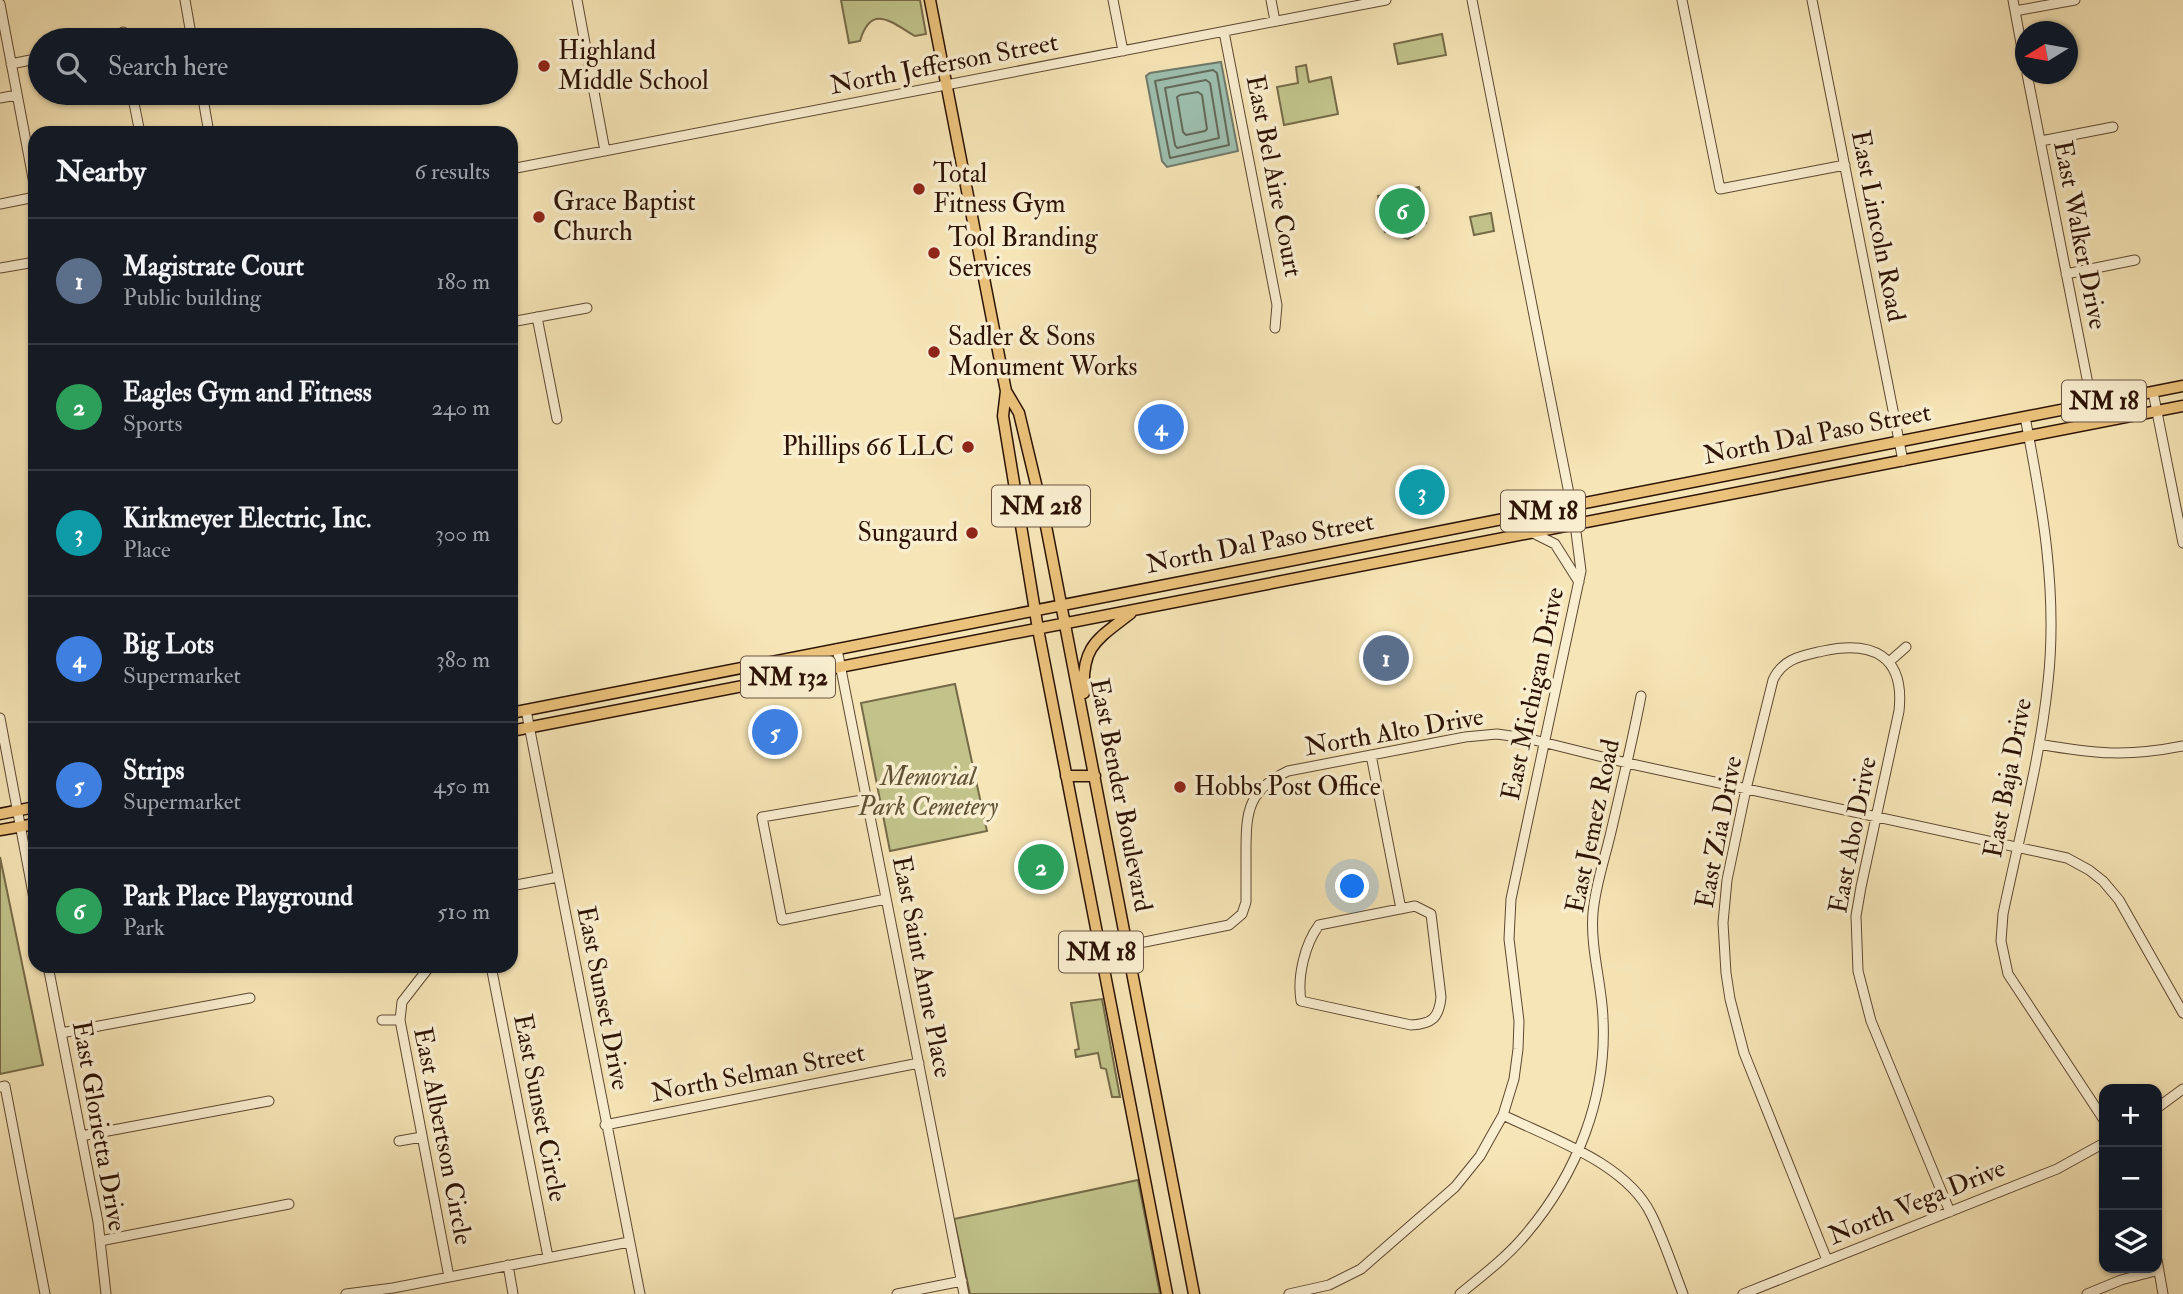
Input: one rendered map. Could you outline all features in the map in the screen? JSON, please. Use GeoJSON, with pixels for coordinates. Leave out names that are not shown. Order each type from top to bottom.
{"type":"FeatureCollection","features":[{"type":"Feature","properties":{"kind":"main road","name":"East Bender Boulevard"},"geometry":{"type":"LineString","coordinates":[[930,0],[1006,391],[1003,416],[1038,629],[1167,1294]]}},
{"type":"Feature","properties":{"kind":"main road","name":"North Dal Paso Street"},"geometry":{"type":"LineString","coordinates":[[518,712],[2183,386]]}},
{"type":"Feature","properties":{"kind":"main road","name":"East Bender Boulevard"},"geometry":{"type":"LineString","coordinates":[[1006,391],[1019,413],[1045,526],[1194,1294]]}},
{"type":"Feature","properties":{"kind":"main road","name":"North Dal Paso Street"},"geometry":{"type":"LineString","coordinates":[[518,729],[2183,406]]}},
{"type":"Feature","properties":{"kind":"main road"},"geometry":{"type":"LineString","coordinates":[[1081,706],[1085,664],[1092,648],[1107,630],[1136,610]]}},
{"type":"Feature","properties":{"kind":"main road"},"geometry":{"type":"LineString","coordinates":[[1066,776],[1095,776]]}},
{"type":"Feature","properties":{"kind":"main road"},"geometry":{"type":"LineString","coordinates":[[0,814],[28,809]]}},
{"type":"Feature","properties":{"kind":"main road"},"geometry":{"type":"LineString","coordinates":[[0,830],[28,825]]}},
{"type":"Feature","properties":{"kind":"street"},"geometry":{"type":"LineString","coordinates":[[185,0],[190,28]]}},
{"type":"Feature","properties":{"kind":"street"},"geometry":{"type":"LineString","coordinates":[[577,0],[605,151]]}},
{"type":"Feature","properties":{"kind":"street"},"geometry":{"type":"LineString","coordinates":[[1113,0],[1123,51]]}},
{"type":"Feature","properties":{"kind":"street"},"geometry":{"type":"LineString","coordinates":[[1271,0],[1275,21]]}},
{"type":"Feature","properties":{"kind":"street","name":"North Jefferson Street"},"geometry":{"type":"LineString","coordinates":[[518,168],[1386,0]]}},
{"type":"Feature","properties":{"kind":"street","name":"East Michigan Drive"},"geometry":{"type":"LineString","coordinates":[[1289,1294],[1329,1285],[1361,1269],[1455,1187],[1480,1156],[1503,1115],[1517,1065],[1518,1010],[1509,939],[1511,899],[1580,583],[1580,556],[1472,0]]}},
{"type":"Feature","properties":{"kind":"street"},"geometry":{"type":"LineString","coordinates":[[1682,0],[1720,189],[1845,165]]}},
{"type":"Feature","properties":{"kind":"street","name":"East Lincoln Road"},"geometry":{"type":"LineString","coordinates":[[1812,0],[1903,461]]}},
{"type":"Feature","properties":{"kind":"street"},"geometry":{"type":"LineString","coordinates":[[2012,0],[2017,21]]}},
{"type":"Feature","properties":{"kind":"street"},"geometry":{"type":"LineString","coordinates":[[2015,11],[2075,0]]}},
{"type":"Feature","properties":{"kind":"street"},"geometry":{"type":"LineString","coordinates":[[0,4],[28,152]]}},
{"type":"Feature","properties":{"kind":"street","name":"East Bel Aire Court"},"geometry":{"type":"LineString","coordinates":[[1224,32],[1278,305],[1275,328]]}},
{"type":"Feature","properties":{"kind":"street"},"geometry":{"type":"LineString","coordinates":[[11,64],[28,60]]}},
{"type":"Feature","properties":{"kind":"street","name":"East Walker Drive"},"geometry":{"type":"LineString","coordinates":[[2029,84],[2092,404]]}},
{"type":"Feature","properties":{"kind":"street"},"geometry":{"type":"LineString","coordinates":[[0,98],[17,95]]}},
{"type":"Feature","properties":{"kind":"street"},"geometry":{"type":"LineString","coordinates":[[134,105],[139,126]]}},
{"type":"Feature","properties":{"kind":"street"},"geometry":{"type":"LineString","coordinates":[[204,105],[208,126]]}},
{"type":"Feature","properties":{"kind":"street"},"geometry":{"type":"LineString","coordinates":[[2041,141],[2113,127]]}},
{"type":"Feature","properties":{"kind":"street"},"geometry":{"type":"LineString","coordinates":[[0,204],[28,198]]}},
{"type":"Feature","properties":{"kind":"street"},"geometry":{"type":"LineString","coordinates":[[2066,274],[2135,260]]}},
{"type":"Feature","properties":{"kind":"street"},"geometry":{"type":"LineString","coordinates":[[0,268],[28,263]]}},
{"type":"Feature","properties":{"kind":"street"},"geometry":{"type":"LineString","coordinates":[[518,321],[587,308]]}},
{"type":"Feature","properties":{"kind":"street"},"geometry":{"type":"LineString","coordinates":[[537,317],[557,419]]}},
{"type":"Feature","properties":{"kind":"street"},"geometry":{"type":"LineString","coordinates":[[2153,391],[2183,543]]}},
{"type":"Feature","properties":{"kind":"street","name":"East Baja Drive"},"geometry":{"type":"LineString","coordinates":[[2025,417],[2042,508],[2050,576],[2049,681],[2039,744],[2001,929],[2004,963],[2020,995],[2099,1113]]}},
{"type":"Feature","properties":{"kind":"street"},"geometry":{"type":"LineString","coordinates":[[1531,533],[1545,537],[1555,544],[1580,583]]}},
{"type":"Feature","properties":{"kind":"street"},"geometry":{"type":"LineString","coordinates":[[1889,662],[1906,647]]}},
{"type":"Feature","properties":{"kind":"street","name":"East Zia Drive"},"geometry":{"type":"LineString","coordinates":[[1827,1260],[1737,1032],[1724,946],[1727,880],[1746,789],[1777,670],[1792,659],[1837,648],[1863,648],[1889,662]]}},
{"type":"Feature","properties":{"kind":"street","name":"East Saint Anne Place"},"geometry":{"type":"LineString","coordinates":[[837,649],[964,1294]]}},
{"type":"Feature","properties":{"kind":"street","name":"East Abo Drive"},"geometry":{"type":"LineString","coordinates":[[1889,662],[1900,684],[1901,697],[1856,916],[1858,971],[1871,1021],[1950,1212]]}},
{"type":"Feature","properties":{"kind":"street","name":"East Jemez Road"},"geometry":{"type":"LineString","coordinates":[[1460,1294],[1503,1258],[1527,1233],[1554,1195],[1579,1152],[1598,1090],[1602,1063],[1603,1018],[1593,934],[1594,907],[1641,696]]}},
{"type":"Feature","properties":{"kind":"street","name":"East Sunset Drive"},"geometry":{"type":"LineString","coordinates":[[526,710],[640,1294]]}},
{"type":"Feature","properties":{"kind":"street"},"geometry":{"type":"LineString","coordinates":[[0,718],[28,868]]}},
{"type":"Feature","properties":{"kind":"street","name":"North Alto Drive"},"geometry":{"type":"LineString","coordinates":[[1100,951],[1229,925],[1236,920],[1242,914],[1246,902],[1245,826],[1249,806],[1264,785],[1288,771],[1483,734],[1497,734],[1544,742],[1628,763],[2067,859],[2103,881],[2119,900],[2183,1013]]}},
{"type":"Feature","properties":{"kind":"street"},"geometry":{"type":"LineString","coordinates":[[2039,744],[2107,754],[2159,751],[2183,746]]}},
{"type":"Feature","properties":{"kind":"street"},"geometry":{"type":"LineString","coordinates":[[1371,755],[1401,909]]}},
{"type":"Feature","properties":{"kind":"street"},"geometry":{"type":"LineString","coordinates":[[868,799],[762,817],[782,920],[887,899]]}},
{"type":"Feature","properties":{"kind":"street"},"geometry":{"type":"LineString","coordinates":[[518,885],[558,877]]}},
{"type":"Feature","properties":{"kind":"street"},"geometry":{"type":"LineString","coordinates":[[1415,906],[1431,914],[1441,996],[1440,1008],[1432,1021],[1423,1025],[1411,1025],[1301,1001],[1298,986],[1310,937],[1319,925],[1401,909],[1415,906]]}},
{"type":"Feature","properties":{"kind":"street","name":"East Glorietta Drive"},"geometry":{"type":"LineString","coordinates":[[49,973],[100,1241],[106,1294]]}},
{"type":"Feature","properties":{"kind":"street"},"geometry":{"type":"LineString","coordinates":[[400,1020],[402,1002],[425,973]]}},
{"type":"Feature","properties":{"kind":"street","name":"East Sunset Circle"},"geometry":{"type":"LineString","coordinates":[[492,973],[548,1258]]}},
{"type":"Feature","properties":{"kind":"street"},"geometry":{"type":"LineString","coordinates":[[61,1033],[250,998]]}},
{"type":"Feature","properties":{"kind":"street","name":"East Albertson Circle"},"geometry":{"type":"LineString","coordinates":[[382,1020],[400,1020],[449,1277]]}},
{"type":"Feature","properties":{"kind":"street","name":"North Selman Street"},"geometry":{"type":"LineString","coordinates":[[606,1125],[919,1063]]}},
{"type":"Feature","properties":{"kind":"street"},"geometry":{"type":"LineString","coordinates":[[3,1087],[45,1294]]}},
{"type":"Feature","properties":{"kind":"street"},"geometry":{"type":"LineString","coordinates":[[2162,1104],[2183,1089]]}},
{"type":"Feature","properties":{"kind":"street"},"geometry":{"type":"LineString","coordinates":[[81,1136],[269,1101]]}},
{"type":"Feature","properties":{"kind":"street"},"geometry":{"type":"LineString","coordinates":[[1503,1115],[1598,1160],[1618,1174],[1642,1199],[1651,1213],[1683,1294]]}},
{"type":"Feature","properties":{"kind":"street"},"geometry":{"type":"LineString","coordinates":[[400,1141],[422,1137]]}},
{"type":"Feature","properties":{"kind":"street","name":"North Vega Drive"},"geometry":{"type":"LineString","coordinates":[[1743,1294],[2057,1169],[2099,1146]]}},
{"type":"Feature","properties":{"kind":"street"},"geometry":{"type":"LineString","coordinates":[[100,1241],[289,1204]]}},
{"type":"Feature","properties":{"kind":"street"},"geometry":{"type":"LineString","coordinates":[[346,1294],[381,1291],[629,1242]]}},
{"type":"Feature","properties":{"kind":"street"},"geometry":{"type":"LineString","coordinates":[[508,1265],[513,1294]]}},
{"type":"Feature","properties":{"kind":"street"},"geometry":{"type":"LineString","coordinates":[[2087,1294],[2138,1273]]}},
{"type":"Feature","properties":{"kind":"street"},"geometry":{"type":"LineString","coordinates":[[2159,1273],[2163,1294]]}},
{"type":"Feature","properties":{"kind":"street"},"geometry":{"type":"LineString","coordinates":[[897,1294],[962,1281]]}},
{"type":"Feature","properties":{"kind":"green space"},"geometry":{"type":"Polygon","coordinates":[[[841,0],[920,0],[926,34],[915,36],[890,21],[876,19],[870,22],[860,41],[849,43],[841,0]]]}},
{"type":"Feature","properties":{"kind":"green space"},"geometry":{"type":"Polygon","coordinates":[[[1442,34],[1446,55],[1398,64],[1394,44],[1442,34]]]}},
{"type":"Feature","properties":{"kind":"green space"},"geometry":{"type":"Polygon","coordinates":[[[1306,65],[1309,82],[1331,77],[1338,114],[1284,125],[1277,87],[1298,83],[1296,67],[1306,65]]]}},
{"type":"Feature","properties":{"kind":"green space"},"geometry":{"type":"Polygon","coordinates":[[[1419,187],[1426,223],[1417,225],[1414,235],[1408,239],[1398,236],[1395,230],[1385,232],[1378,196],[1387,194],[1400,200],[1406,197],[1410,189],[1419,187]]]}},
{"type":"Feature","properties":{"kind":"green space"},"geometry":{"type":"Polygon","coordinates":[[[1491,213],[1494,231],[1474,235],[1470,217],[1491,213]]]}},
{"type":"Feature","properties":{"kind":"green space","name":"Memorial Park Cemetery"},"geometry":{"type":"Polygon","coordinates":[[[955,684],[987,831],[890,851],[861,703],[955,684]]]}},
{"type":"Feature","properties":{"kind":"green space"},"geometry":{"type":"Polygon","coordinates":[[[0,857],[43,1065],[0,1074],[0,857]]]}},
{"type":"Feature","properties":{"kind":"green space"},"geometry":{"type":"Polygon","coordinates":[[[1102,999],[1120,1097],[1112,1097],[1106,1069],[1101,1068],[1098,1053],[1076,1057],[1075,1050],[1079,1049],[1071,1003],[1102,999]]]}},
{"type":"Feature","properties":{"kind":"green space"},"geometry":{"type":"Polygon","coordinates":[[[1138,1180],[1160,1294],[970,1294],[954,1219],[1138,1180]]]}},
{"type":"Feature","properties":{"kind":"water"},"geometry":{"type":"Polygon","coordinates":[[[1221,62],[1238,151],[1167,167],[1162,161],[1146,76],[1150,73],[1221,62]]]}},
{"type":"Feature","properties":{"kind":"place","name":"Highland Middle School"},"geometry":{"type":"Point","coordinates":[544,66]}},
{"type":"Feature","properties":{"kind":"place","name":"Total Fitness Gym"},"geometry":{"type":"Point","coordinates":[919,189]}},
{"type":"Feature","properties":{"kind":"place","name":"Park Place Playground"},"geometry":{"type":"Point","coordinates":[1402,211]}},
{"type":"Feature","properties":{"kind":"place","name":"Grace Baptist Church"},"geometry":{"type":"Point","coordinates":[539,217]}},
{"type":"Feature","properties":{"kind":"place","name":"Tool Branding Services"},"geometry":{"type":"Point","coordinates":[934,253]}},
{"type":"Feature","properties":{"kind":"place","name":"Sadler & Sons Monument Works"},"geometry":{"type":"Point","coordinates":[934,352]}},
{"type":"Feature","properties":{"kind":"place","name":"Big Lots"},"geometry":{"type":"Point","coordinates":[1161,427]}},
{"type":"Feature","properties":{"kind":"place","name":"Phillips 66 LLC"},"geometry":{"type":"Point","coordinates":[968,447]}},
{"type":"Feature","properties":{"kind":"place","name":"Kirkmeyer Electric, Inc."},"geometry":{"type":"Point","coordinates":[1422,492]}},
{"type":"Feature","properties":{"kind":"place","name":"Sungaurd"},"geometry":{"type":"Point","coordinates":[972,533]}},
{"type":"Feature","properties":{"kind":"place","name":"Magistrate Court"},"geometry":{"type":"Point","coordinates":[1386,658]}},
{"type":"Feature","properties":{"kind":"place","name":"Strips"},"geometry":{"type":"Point","coordinates":[775,732]}},
{"type":"Feature","properties":{"kind":"place","name":"Hobbs Post Office"},"geometry":{"type":"Point","coordinates":[1180,787]}},
{"type":"Feature","properties":{"kind":"place","name":"Eagles Gym and Fitness"},"geometry":{"type":"Point","coordinates":[1041,867]}}]}
